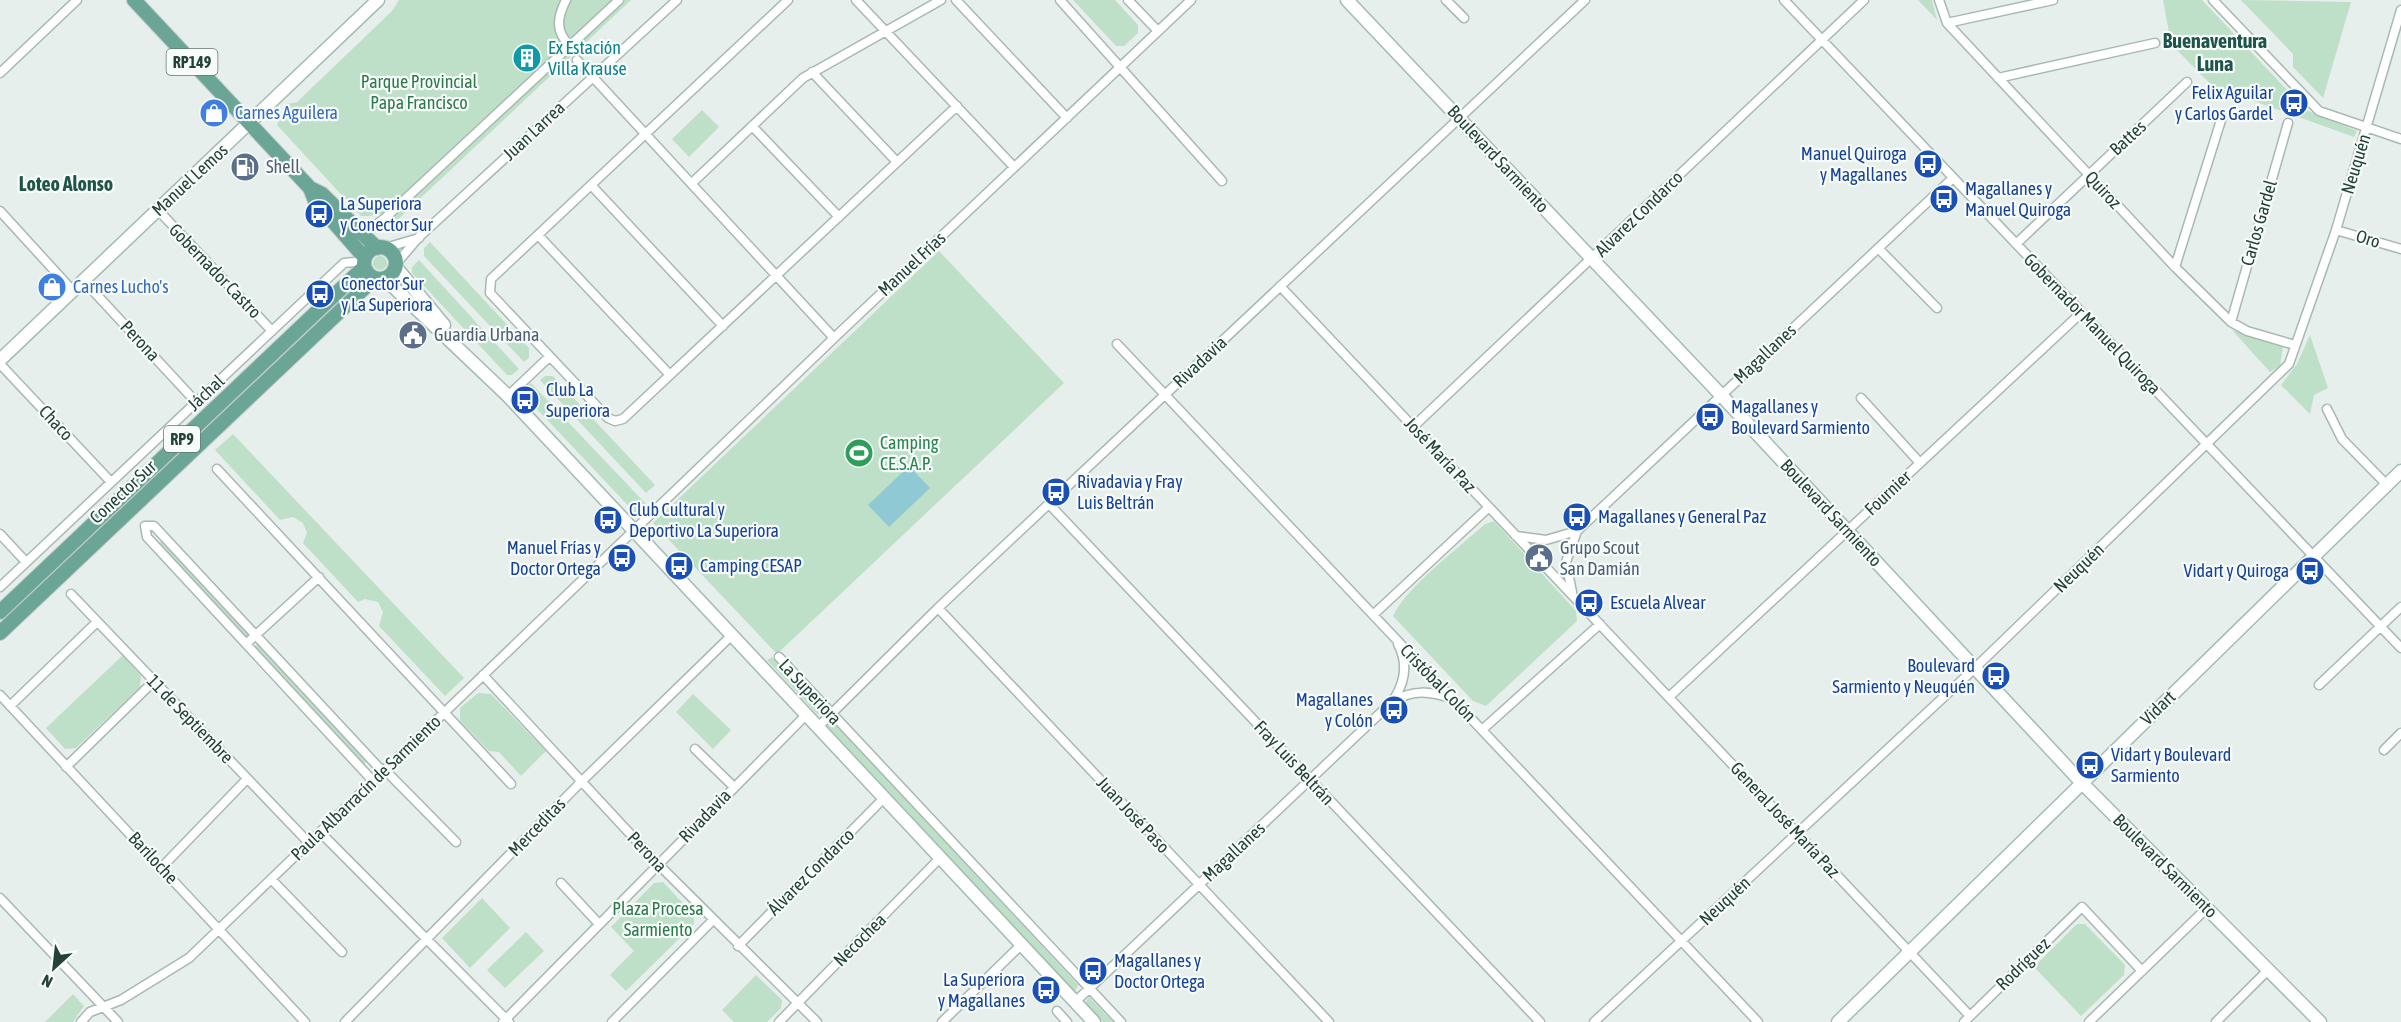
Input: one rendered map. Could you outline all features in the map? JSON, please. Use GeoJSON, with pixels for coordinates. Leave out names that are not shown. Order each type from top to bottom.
{"type":"FeatureCollection","features":[{"type":"Feature","properties":{"kind":"main road","name":"RP149"},"geometry":{"type":"LineString","coordinates":[[134,0],[310,188],[322,194],[363,235],[381,248]]}},
{"type":"Feature","properties":{"kind":"main road","name":"RP149"},"geometry":{"type":"LineString","coordinates":[[310,188],[315,201],[364,262]]}},
{"type":"Feature","properties":{"kind":"main road"},"geometry":{"type":"LineString","coordinates":[[381,248],[394,256],[395,265],[391,274],[380,278],[364,262],[370,251],[381,248]]}},
{"type":"Feature","properties":{"kind":"main road","name":"Conector Sur"},"geometry":{"type":"LineString","coordinates":[[0,612],[364,262]]}},
{"type":"Feature","properties":{"kind":"main road","name":"Conector Sur"},"geometry":{"type":"LineString","coordinates":[[0,633],[380,278]]}},
{"type":"Feature","properties":{"kind":"street"},"geometry":{"type":"LineString","coordinates":[[0,73],[77,0]]}},
{"type":"Feature","properties":{"kind":"street","name":"Manuel Lemos"},"geometry":{"type":"LineString","coordinates":[[0,362],[378,0]]}},
{"type":"Feature","properties":{"kind":"street"},"geometry":{"type":"LineString","coordinates":[[566,0],[558,25],[563,39],[570,46]]}},
{"type":"Feature","properties":{"kind":"street"},"geometry":{"type":"LineString","coordinates":[[363,235],[385,218],[619,0]]}},
{"type":"Feature","properties":{"kind":"street","name":"Juan Larrea"},"geometry":{"type":"LineString","coordinates":[[395,265],[419,237],[677,0]]}},
{"type":"Feature","properties":{"kind":"street"},"geometry":{"type":"LineString","coordinates":[[788,0],[491,279],[490,293],[608,418],[615,422],[623,419],[957,106]]}},
{"type":"Feature","properties":{"kind":"street"},"geometry":{"type":"LineString","coordinates":[[856,0],[1014,167]]}},
{"type":"Feature","properties":{"kind":"street"},"geometry":{"type":"LineString","coordinates":[[692,183],[812,72],[942,0]]}},
{"type":"Feature","properties":{"kind":"street"},"geometry":{"type":"LineString","coordinates":[[956,0],[1067,118]]}},
{"type":"Feature","properties":{"kind":"street"},"geometry":{"type":"LineString","coordinates":[[1060,0],[1222,182]]}},
{"type":"Feature","properties":{"kind":"street"},"geometry":{"type":"LineString","coordinates":[[1128,0],[1158,31]]}},
{"type":"Feature","properties":{"kind":"street","name":"Manuel Frías"},"geometry":{"type":"LineString","coordinates":[[634,530],[1191,0]]}},
{"type":"Feature","properties":{"kind":"street","name":"Boulevard Sarmiento"},"geometry":{"type":"LineString","coordinates":[[1347,0],[2081,782],[2320,1022]]}},
{"type":"Feature","properties":{"kind":"street"},"geometry":{"type":"LineString","coordinates":[[1446,0],[1464,18]]}},
{"type":"Feature","properties":{"kind":"street","name":"Rivadavia"},"geometry":{"type":"LineString","coordinates":[[818,727],[938,608],[1585,0]]}},
{"type":"Feature","properties":{"kind":"street","name":"Gobernador Manuel Quiroga"},"geometry":{"type":"LineString","coordinates":[[1784,0],[2401,648]]}},
{"type":"Feature","properties":{"kind":"street","name":"Alvarez Condarco"},"geometry":{"type":"LineString","coordinates":[[1413,427],[1864,0]]}},
{"type":"Feature","properties":{"kind":"street","name":"Quiroz"},"geometry":{"type":"LineString","coordinates":[[1939,0],[1947,23],[2175,267],[2231,322],[2247,331],[2295,345]]}},
{"type":"Feature","properties":{"kind":"street"},"geometry":{"type":"LineString","coordinates":[[1947,23],[2053,0]]}},
{"type":"Feature","properties":{"kind":"street"},"geometry":{"type":"LineString","coordinates":[[2213,0],[2319,111],[2401,139]]}},
{"type":"Feature","properties":{"kind":"street","name":"Neuquén"},"geometry":{"type":"LineString","coordinates":[[1593,1022],[1975,668],[2207,446],[2289,364],[2336,230],[2401,10]]}},
{"type":"Feature","properties":{"kind":"street"},"geometry":{"type":"LineString","coordinates":[[1998,78],[2155,43]]}},
{"type":"Feature","properties":{"kind":"street"},"geometry":{"type":"LineString","coordinates":[[577,60],[834,338]]}},
{"type":"Feature","properties":{"kind":"street"},"geometry":{"type":"LineString","coordinates":[[812,72],[897,162]]}},
{"type":"Feature","properties":{"kind":"street","name":"Battes"},"geometry":{"type":"LineString","coordinates":[[2016,244],[2187,82]]}},
{"type":"Feature","properties":{"kind":"street"},"geometry":{"type":"LineString","coordinates":[[2175,267],[2222,117]]}},
{"type":"Feature","properties":{"kind":"street","name":"Carlos Gardel"},"geometry":{"type":"LineString","coordinates":[[2231,322],[2288,123]]}},
{"type":"Feature","properties":{"kind":"street"},"geometry":{"type":"LineString","coordinates":[[752,126],[839,217]]}},
{"type":"Feature","properties":{"kind":"street","name":"Magallanes"},"geometry":{"type":"LineString","coordinates":[[1577,531],[1953,178]]}},
{"type":"Feature","properties":{"kind":"street"},"geometry":{"type":"LineString","coordinates":[[591,185],[723,326]]}},
{"type":"Feature","properties":{"kind":"street","name":"Gobernador Castro"},"geometry":{"type":"LineString","coordinates":[[158,210],[272,331]]}},
{"type":"Feature","properties":{"kind":"street"},"geometry":{"type":"LineString","coordinates":[[0,212],[73,291]]}},
{"type":"Feature","properties":{"kind":"street","name":"Oro"},"geometry":{"type":"LineString","coordinates":[[2336,230],[2401,249]]}},
{"type":"Feature","properties":{"kind":"street"},"geometry":{"type":"LineString","coordinates":[[538,235],[670,375]]}},
{"type":"Feature","properties":{"kind":"street","name":"Juan Larrea"},"geometry":{"type":"LineString","coordinates":[[381,248],[419,237]]}},
{"type":"Feature","properties":{"kind":"street"},"geometry":{"type":"LineString","coordinates":[[1878,248],[1937,309]]}},
{"type":"Feature","properties":{"kind":"street","name":"Jáchal"},"geometry":{"type":"LineString","coordinates":[[0,587],[344,262],[364,262]]}},
{"type":"Feature","properties":{"kind":"street","name":"La Superiora"},"geometry":{"type":"LineString","coordinates":[[395,265],[417,294],[508,396],[1094,1022]]}},
{"type":"Feature","properties":{"kind":"street","name":"La Superiora"},"geometry":{"type":"LineString","coordinates":[[380,278],[499,386]]}},
{"type":"Feature","properties":{"kind":"street","name":"Perona"},"geometry":{"type":"LineString","coordinates":[[84,281],[196,402]]}},
{"type":"Feature","properties":{"kind":"street","name":"José María Paz"},"geometry":{"type":"LineString","coordinates":[[1280,286],[1600,624]]}},
{"type":"Feature","properties":{"kind":"street","name":"Fournier"},"geometry":{"type":"LineString","coordinates":[[1669,697],[2081,313]]}},
{"type":"Feature","properties":{"kind":"street","name":"Cristóbal Colón"},"geometry":{"type":"LineString","coordinates":[[1117,344],[1758,1022]]}},
{"type":"Feature","properties":{"kind":"street"},"geometry":{"type":"LineString","coordinates":[[508,396],[549,357]]}},
{"type":"Feature","properties":{"kind":"street","name":"Chaco"},"geometry":{"type":"LineString","coordinates":[[0,362],[111,482]]}},
{"type":"Feature","properties":{"kind":"street"},"geometry":{"type":"LineString","coordinates":[[1861,398],[1920,463]]}},
{"type":"Feature","properties":{"kind":"street"},"geometry":{"type":"LineString","coordinates":[[2326,409],[2342,439],[2387,485]]}},
{"type":"Feature","properties":{"kind":"street"},"geometry":{"type":"LineString","coordinates":[[217,469],[511,784]]}},
{"type":"Feature","properties":{"kind":"street","name":"Vidart"},"geometry":{"type":"LineString","coordinates":[[1838,1022],[2401,471]]}},
{"type":"Feature","properties":{"kind":"street","name":"Fray Luis Beltrán"},"geometry":{"type":"LineString","coordinates":[[1049,504],[1540,1022]]}},
{"type":"Feature","properties":{"kind":"street"},"geometry":{"type":"LineString","coordinates":[[1373,615],[1489,507]]}},
{"type":"Feature","properties":{"kind":"street"},"geometry":{"type":"LineString","coordinates":[[373,782],[147,537],[145,526],[154,526],[384,771],[456,842]]}},
{"type":"Feature","properties":{"kind":"street","name":"Paula Albarracín de Sarmiento"},"geometry":{"type":"LineString","coordinates":[[81,1022],[90,1012],[121,1000],[175,968],[219,929],[634,530]]}},
{"type":"Feature","properties":{"kind":"street"},"geometry":{"type":"LineString","coordinates":[[1516,536],[1546,540],[1577,531]]}},
{"type":"Feature","properties":{"kind":"street"},"geometry":{"type":"LineString","coordinates":[[1573,596],[1566,562],[1577,531]]}},
{"type":"Feature","properties":{"kind":"street"},"geometry":{"type":"LineString","coordinates":[[0,534],[26,562]]}},
{"type":"Feature","properties":{"kind":"street"},"geometry":{"type":"LineString","coordinates":[[246,644],[319,577]]}},
{"type":"Feature","properties":{"kind":"street","name":"11 de Septiembre"},"geometry":{"type":"LineString","coordinates":[[71,594],[309,843]]}},
{"type":"Feature","properties":{"kind":"street"},"geometry":{"type":"LineString","coordinates":[[2319,685],[2401,607]]}},
{"type":"Feature","properties":{"kind":"street","name":"Juan José Paso"},"geometry":{"type":"LineString","coordinates":[[938,608],[1329,1022]]}},
{"type":"Feature","properties":{"kind":"street"},"geometry":{"type":"LineString","coordinates":[[10,705],[97,622]]}},
{"type":"Feature","properties":{"kind":"street"},"geometry":{"type":"LineString","coordinates":[[1483,729],[1600,624]]}},
{"type":"Feature","properties":{"kind":"street","name":"General José María Paz"},"geometry":{"type":"LineString","coordinates":[[1600,624],[1909,951],[1967,1019]]}},
{"type":"Feature","properties":{"kind":"street","name":"Merceditas"},"geometry":{"type":"LineString","coordinates":[[345,1022],[581,782],[732,635]]}},
{"type":"Feature","properties":{"kind":"street","name":"Magallanes"},"geometry":{"type":"LineString","coordinates":[[1392,702],[1404,681],[1402,651],[1394,637]]}},
{"type":"Feature","properties":{"kind":"street"},"geometry":{"type":"LineString","coordinates":[[779,657],[1121,1022]]}},
{"type":"Feature","properties":{"kind":"street","name":"Perona"},"geometry":{"type":"LineString","coordinates":[[483,675],[658,864],[817,1022]]}},
{"type":"Feature","properties":{"kind":"street"},"geometry":{"type":"LineString","coordinates":[[66,767],[154,681]]}},
{"type":"Feature","properties":{"kind":"street","name":"Magallanes"},"geometry":{"type":"LineString","coordinates":[[1075,1002],[1392,702],[1404,695],[1420,692],[1433,692],[1454,699]]}},
{"type":"Feature","properties":{"kind":"street","name":"Bariloche"},"geometry":{"type":"LineString","coordinates":[[0,695],[304,1022]]}},
{"type":"Feature","properties":{"kind":"street","name":"Rivadavia"},"geometry":{"type":"LineString","coordinates":[[506,1021],[806,715]]}},
{"type":"Feature","properties":{"kind":"street"},"geometry":{"type":"LineString","coordinates":[[2384,750],[2401,733]]}},
{"type":"Feature","properties":{"kind":"street"},"geometry":{"type":"LineString","coordinates":[[695,749],[734,787]]}},
{"type":"Feature","properties":{"kind":"street"},"geometry":{"type":"LineString","coordinates":[[162,867],[248,779]]}},
{"type":"Feature","properties":{"kind":"street","name":"Álvarez Condarco"},"geometry":{"type":"LineString","coordinates":[[738,945],[884,798]]}},
{"type":"Feature","properties":{"kind":"street"},"geometry":{"type":"LineString","coordinates":[[320,832],[506,1021]]}},
{"type":"Feature","properties":{"kind":"street","name":"Necochea"},"geometry":{"type":"LineString","coordinates":[[779,1022],[940,858]]}},
{"type":"Feature","properties":{"kind":"street"},"geometry":{"type":"LineString","coordinates":[[271,879],[342,952]]}},
{"type":"Feature","properties":{"kind":"street"},"geometry":{"type":"LineString","coordinates":[[561,883],[599,924]]}},
{"type":"Feature","properties":{"kind":"street"},"geometry":{"type":"LineString","coordinates":[[0,898],[118,1022]]}},
{"type":"Feature","properties":{"kind":"street","name":"Rodríguez"},"geometry":{"type":"LineString","coordinates":[[1967,1019],[2082,907],[2142,971]]}},
{"type":"Feature","properties":{"kind":"street"},"geometry":{"type":"LineString","coordinates":[[2089,1022],[2207,908]]}},
{"type":"Feature","properties":{"kind":"street"},"geometry":{"type":"LineString","coordinates":[[612,1022],[713,920]]}},
{"type":"Feature","properties":{"kind":"street"},"geometry":{"type":"LineString","coordinates":[[944,1021],[1021,945]]}},
{"type":"Feature","properties":{"kind":"street"},"geometry":{"type":"LineString","coordinates":[[2216,1022],[2268,970]]}},
{"type":"Feature","properties":{"kind":"street"},"geometry":{"type":"LineString","coordinates":[[1057,1011],[1067,1022]]}},
{"type":"Feature","properties":{"kind":"green space","name":"Parque Provincial Papa Francisco"},"geometry":{"type":"Polygon","coordinates":[[[399,0],[631,0],[392,225],[377,211],[371,216],[361,216],[277,125],[287,104],[297,102],[392,11],[399,0]]]}},
{"type":"Feature","properties":{"kind":"green space"},"geometry":{"type":"Polygon","coordinates":[[[1073,0],[1115,0],[1138,25],[1138,33],[1124,46],[1116,46],[1073,0]]]}},
{"type":"Feature","properties":{"kind":"green space"},"geometry":{"type":"Polygon","coordinates":[[[1918,0],[1932,0],[1937,20],[1918,0]]]}},
{"type":"Feature","properties":{"kind":"green space"},"geometry":{"type":"Polygon","coordinates":[[[2163,0],[2202,0],[2306,110],[2357,131],[2354,137],[2248,99],[2219,93],[2174,47],[2170,38],[2163,0]]]}},
{"type":"Feature","properties":{"kind":"green space"},"geometry":{"type":"Polygon","coordinates":[[[2241,0],[2351,2],[2323,98],[2293,67],[2293,54],[2241,0]]]}},
{"type":"Feature","properties":{"kind":"green space"},"geometry":{"type":"Polygon","coordinates":[[[702,110],[719,127],[689,157],[672,139],[702,110]]]}},
{"type":"Feature","properties":{"kind":"green space"},"geometry":{"type":"Polygon","coordinates":[[[430,242],[529,348],[529,358],[524,362],[424,256],[424,248],[430,242]]]}},
{"type":"Feature","properties":{"kind":"green space","name":"Camping CE.S.A.P."},"geometry":{"type":"Polygon","coordinates":[[[939,251],[1064,383],[777,654],[653,523],[939,251]]]}},
{"type":"Feature","properties":{"kind":"green space"},"geometry":{"type":"Polygon","coordinates":[[[380,256],[385,258],[387,263],[385,268],[380,270],[375,268],[373,263],[375,258],[380,256]]]}},
{"type":"Feature","properties":{"kind":"green space"},"geometry":{"type":"Polygon","coordinates":[[[419,260],[519,369],[512,375],[507,375],[412,273],[412,267],[419,260]]]}},
{"type":"Feature","properties":{"kind":"green space"},"geometry":{"type":"Polygon","coordinates":[[[354,285],[356,287],[0,625],[0,621],[354,285]]]}},
{"type":"Feature","properties":{"kind":"green space"},"geometry":{"type":"Polygon","coordinates":[[[2232,330],[2283,346],[2280,366],[2270,372],[2232,330]]]}},
{"type":"Feature","properties":{"kind":"green space"},"geometry":{"type":"Polygon","coordinates":[[[2310,335],[2328,388],[2314,395],[2310,414],[2281,385],[2297,364],[2310,335]]]}},
{"type":"Feature","properties":{"kind":"green space"},"geometry":{"type":"Polygon","coordinates":[[[545,376],[553,376],[655,485],[646,493],[540,380],[545,376]]]}},
{"type":"Feature","properties":{"kind":"green space"},"geometry":{"type":"Polygon","coordinates":[[[531,383],[647,505],[637,515],[521,392],[531,383]]]}},
{"type":"Feature","properties":{"kind":"green space"},"geometry":{"type":"Polygon","coordinates":[[[233,434],[464,678],[445,696],[379,626],[383,612],[378,602],[365,599],[358,602],[303,543],[307,533],[303,523],[293,517],[280,520],[215,450],[233,434]]]}},
{"type":"Feature","properties":{"kind":"green space"},"geometry":{"type":"Polygon","coordinates":[[[1494,521],[1576,611],[1577,621],[1486,706],[1473,701],[1393,616],[1421,580],[1485,524],[1494,521]]]}},
{"type":"Feature","properties":{"kind":"green space"},"geometry":{"type":"Polygon","coordinates":[[[162,541],[250,634],[245,639],[157,544],[162,541]]]}},
{"type":"Feature","properties":{"kind":"green space"},"geometry":{"type":"Polygon","coordinates":[[[258,644],[367,761],[363,765],[255,647],[258,644]]]}},
{"type":"Feature","properties":{"kind":"green space"},"geometry":{"type":"Polygon","coordinates":[[[123,655],[141,676],[140,687],[76,748],[65,749],[46,728],[123,655]]]}},
{"type":"Feature","properties":{"kind":"green space"},"geometry":{"type":"Polygon","coordinates":[[[772,657],[823,711],[818,715],[767,660],[772,657]]]}},
{"type":"Feature","properties":{"kind":"green space"},"geometry":{"type":"Polygon","coordinates":[[[478,693],[491,694],[546,751],[521,776],[499,752],[489,751],[460,721],[460,708],[478,693]]]}},
{"type":"Feature","properties":{"kind":"green space"},"geometry":{"type":"Polygon","coordinates":[[[693,694],[731,730],[713,749],[676,712],[693,694]]]}},
{"type":"Feature","properties":{"kind":"green space"},"geometry":{"type":"Polygon","coordinates":[[[834,721],[1078,985],[1075,992],[827,726],[834,721]]]}},
{"type":"Feature","properties":{"kind":"green space","name":"Plaza Procesa Sarmiento"},"geometry":{"type":"Polygon","coordinates":[[[663,882],[694,915],[694,924],[626,991],[610,975],[634,951],[611,927],[654,883],[663,882]]]}},
{"type":"Feature","properties":{"kind":"green space"},"geometry":{"type":"Polygon","coordinates":[[[482,898],[510,928],[470,968],[442,938],[482,898]]]}},
{"type":"Feature","properties":{"kind":"green space"},"geometry":{"type":"Polygon","coordinates":[[[2077,924],[2085,924],[2125,965],[2124,975],[2081,1016],[2034,967],[2077,924]]]}},
{"type":"Feature","properties":{"kind":"green space"},"geometry":{"type":"Polygon","coordinates":[[[526,932],[544,951],[505,988],[487,970],[526,932]]]}},
{"type":"Feature","properties":{"kind":"green space"},"geometry":{"type":"Polygon","coordinates":[[[756,975],[782,1000],[781,1008],[767,1022],[734,1022],[722,1010],[756,975]]]}},
{"type":"Feature","properties":{"kind":"green space"},"geometry":{"type":"Polygon","coordinates":[[[73,994],[84,1006],[73,1022],[45,1022],[73,994]]]}},
{"type":"Feature","properties":{"kind":"green space"},"geometry":{"type":"Polygon","coordinates":[[[1089,997],[1113,1022],[1103,1022],[1085,1003],[1089,997]]]}},
{"type":"Feature","properties":{"kind":"water"},"geometry":{"type":"Polygon","coordinates":[[[909,466],[930,488],[889,527],[868,505],[909,466]]]}},
{"type":"Feature","properties":{"kind":"place","name":"Ex Estación Villa Krause"},"geometry":{"type":"Point","coordinates":[527,58]}},
{"type":"Feature","properties":{"kind":"place","name":"Felix Aguilar y Carlos Gardel"},"geometry":{"type":"Point","coordinates":[2294,103]}},
{"type":"Feature","properties":{"kind":"place","name":"Carnes Aguilera"},"geometry":{"type":"Point","coordinates":[214,113]}},
{"type":"Feature","properties":{"kind":"place","name":"Manuel Quiroga y Magallanes"},"geometry":{"type":"Point","coordinates":[1928,164]}},
{"type":"Feature","properties":{"kind":"place","name":"Shell"},"geometry":{"type":"Point","coordinates":[245,167]}},
{"type":"Feature","properties":{"kind":"place","name":"Magallanes y Manuel Quiroga"},"geometry":{"type":"Point","coordinates":[1944,199]}},
{"type":"Feature","properties":{"kind":"place","name":"La Superiora y Conector Sur"},"geometry":{"type":"Point","coordinates":[319,214]}},
{"type":"Feature","properties":{"kind":"place","name":"Carnes Lucho's"},"geometry":{"type":"Point","coordinates":[52,287]}},
{"type":"Feature","properties":{"kind":"place","name":"Conector Sur y La Superiora"},"geometry":{"type":"Point","coordinates":[320,294]}},
{"type":"Feature","properties":{"kind":"place","name":"Guardia Urbana"},"geometry":{"type":"Point","coordinates":[413,335]}},
{"type":"Feature","properties":{"kind":"place","name":"Club La Superiora"},"geometry":{"type":"Point","coordinates":[525,400]}},
{"type":"Feature","properties":{"kind":"place","name":"Magallanes y Boulevard Sarmiento"},"geometry":{"type":"Point","coordinates":[1710,417]}},
{"type":"Feature","properties":{"kind":"place","name":"Camping CE.S.A.P."},"geometry":{"type":"Point","coordinates":[859,453]}},
{"type":"Feature","properties":{"kind":"place","name":"Rivadavia y Fray Luis Beltrán"},"geometry":{"type":"Point","coordinates":[1056,492]}},
{"type":"Feature","properties":{"kind":"place","name":"Magallanes y General Paz"},"geometry":{"type":"Point","coordinates":[1577,517]}},
{"type":"Feature","properties":{"kind":"place","name":"Club Cultural y Deportivo La Superiora"},"geometry":{"type":"Point","coordinates":[608,520]}},
{"type":"Feature","properties":{"kind":"place","name":"Manuel Frías y Doctor Ortega"},"geometry":{"type":"Point","coordinates":[622,558]}},
{"type":"Feature","properties":{"kind":"place","name":"Grupo Scout San Damián"},"geometry":{"type":"Point","coordinates":[1539,558]}},
{"type":"Feature","properties":{"kind":"place","name":"Camping CESAP"},"geometry":{"type":"Point","coordinates":[679,566]}},
{"type":"Feature","properties":{"kind":"place","name":"Vidart y Quiroga"},"geometry":{"type":"Point","coordinates":[2310,571]}},
{"type":"Feature","properties":{"kind":"place","name":"Escuela Alvear"},"geometry":{"type":"Point","coordinates":[1589,603]}},
{"type":"Feature","properties":{"kind":"place","name":"Boulevard Sarmiento y Neuquén"},"geometry":{"type":"Point","coordinates":[1996,676]}},
{"type":"Feature","properties":{"kind":"place","name":"Magallanes y Colón"},"geometry":{"type":"Point","coordinates":[1394,710]}},
{"type":"Feature","properties":{"kind":"place","name":"Vidart y Boulevard Sarmiento"},"geometry":{"type":"Point","coordinates":[2090,765]}},
{"type":"Feature","properties":{"kind":"place","name":"Magallanes y Doctor Ortega"},"geometry":{"type":"Point","coordinates":[1093,971]}},
{"type":"Feature","properties":{"kind":"place","name":"La Superiora y Magallanes"},"geometry":{"type":"Point","coordinates":[1046,990]}},
{"type":"Feature","properties":{"kind":"district","name":"Buenaventura Luna"},"geometry":{"type":"Point","coordinates":[2215,52]}},
{"type":"Feature","properties":{"kind":"district","name":"Loteo Alonso"},"geometry":{"type":"Point","coordinates":[66,184]}}]}
